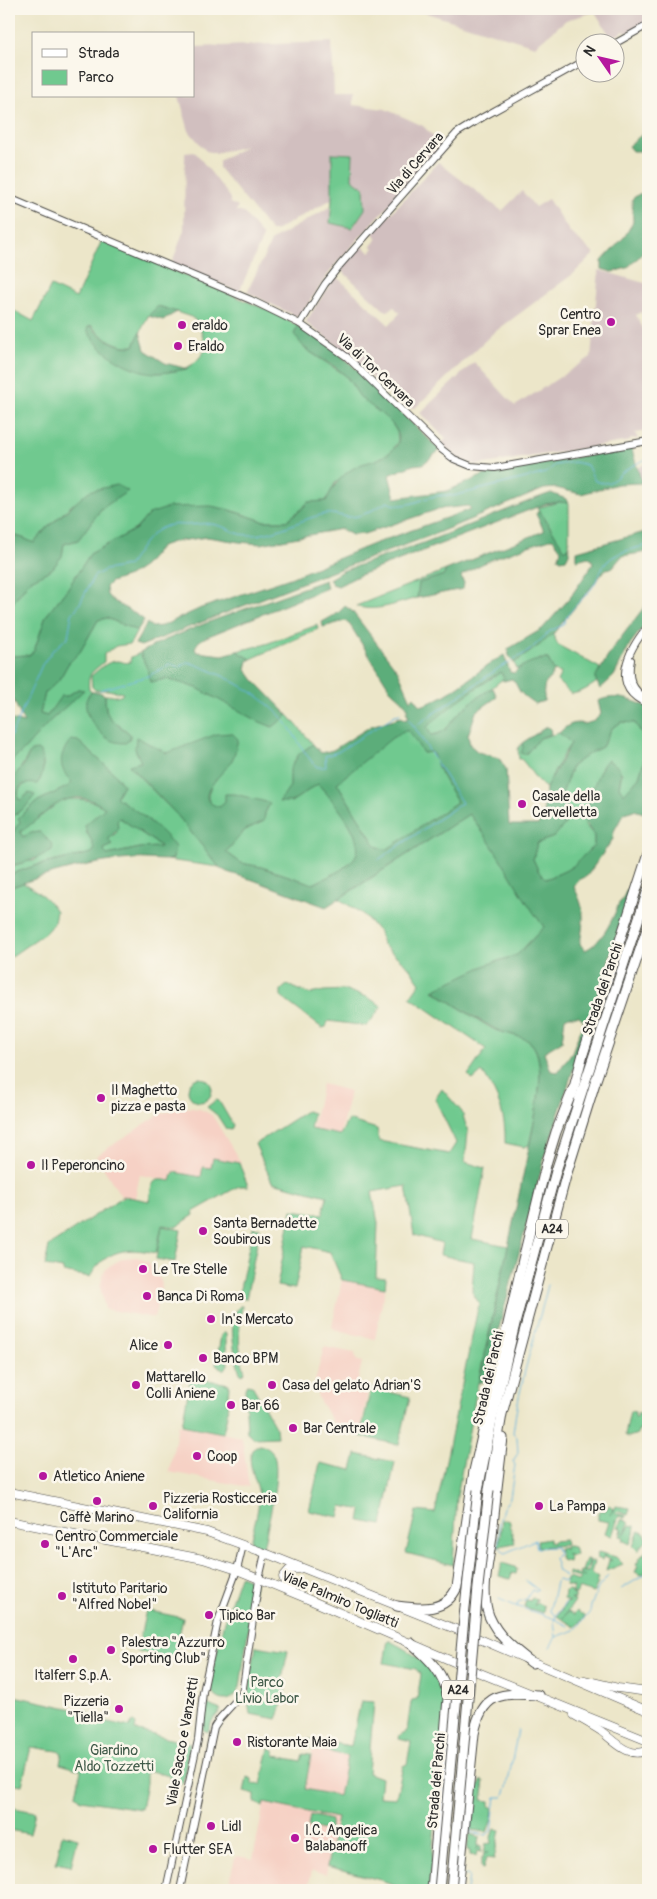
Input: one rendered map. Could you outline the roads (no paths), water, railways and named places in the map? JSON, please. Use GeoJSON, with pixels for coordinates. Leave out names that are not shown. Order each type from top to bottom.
{"type":"FeatureCollection","features":[{"type":"Feature","properties":{"kind":"highway"},"geometry":{"type":"LineString","coordinates":[[556,1171],[576,1077],[648,854]]}},
{"type":"Feature","properties":{"kind":"highway","name":"Strada dei Parchi"},"geometry":{"type":"LineString","coordinates":[[451,1890],[478,1587],[489,1490],[499,1430],[566,1176],[595,1084],[648,890]]}},
{"type":"Feature","properties":{"kind":"highway","name":"Strada dei Parchi"},"geometry":{"type":"LineString","coordinates":[[439,1890],[465,1607],[478,1490],[490,1426],[556,1171],[585,1080],[648,926]]}},
{"type":"Feature","properties":{"kind":"highway"},"geometry":{"type":"LineString","coordinates":[[397,1606],[423,1609],[435,1607],[449,1599],[457,1587],[474,1471],[520,1272],[547,1161],[573,1089]]}},
{"type":"Feature","properties":{"kind":"highway"},"geometry":{"type":"LineString","coordinates":[[513,1376],[500,1460],[486,1599],[488,1613],[499,1633],[509,1645],[532,1663]]}},
{"type":"Feature","properties":{"kind":"highway"},"geometry":{"type":"LineString","coordinates":[[411,1643],[438,1670],[444,1682],[448,1698],[432,1890]]}},
{"type":"Feature","properties":{"kind":"highway"},"geometry":{"type":"LineString","coordinates":[[458,1890],[474,1734],[478,1719],[485,1705],[498,1696],[511,1693],[538,1695]]}},
{"type":"Feature","properties":{"kind":"main road","name":"Viale Palmiro Togliatti"},"geometry":{"type":"LineString","coordinates":[[9,1492],[198,1529],[265,1552],[468,1634],[532,1663],[648,1710]]}},
{"type":"Feature","properties":{"kind":"main road","name":"Viale Palmiro Togliatti"},"geometry":{"type":"LineString","coordinates":[[9,1521],[203,1559],[237,1570],[303,1596],[475,1671],[648,1741]]}},
{"type":"Feature","properties":{"kind":"main road"},"geometry":{"type":"LineString","coordinates":[[303,1596],[286,1585],[283,1579],[290,1569],[304,1569]]}},
{"type":"Feature","properties":{"kind":"main road"},"geometry":{"type":"LineString","coordinates":[[557,1672],[614,1687],[648,1692]]}},
{"type":"Feature","properties":{"kind":"main road"},"geometry":{"type":"LineString","coordinates":[[555,1703],[599,1730],[626,1750],[638,1753],[648,1750]]}},
{"type":"Feature","properties":{"kind":"street"},"geometry":{"type":"LineString","coordinates":[[624,38],[648,25]]}},
{"type":"Feature","properties":{"kind":"street","name":"Via di Cervara"},"geometry":{"type":"LineString","coordinates":[[300,324],[336,270],[457,133],[574,67]]}},
{"type":"Feature","properties":{"kind":"street","name":"Via di Tor Cervara"},"geometry":{"type":"LineString","coordinates":[[9,198],[256,302],[300,324],[347,357],[441,448],[456,460],[471,466],[490,468],[525,464],[648,441]]}},
{"type":"Feature","properties":{"kind":"street"},"geometry":{"type":"LineString","coordinates":[[648,626],[634,647],[630,666],[631,684],[648,702]]}},
{"type":"Feature","properties":{"kind":"street","name":"Viale Sacco e Vanzetti"},"geometry":{"type":"LineString","coordinates":[[166,1890],[198,1740],[203,1692],[218,1621],[237,1570],[243,1545]]}},
{"type":"Feature","properties":{"kind":"street","name":"Viale Sacco e Vanzetti"},"geometry":{"type":"LineString","coordinates":[[180,1890],[214,1730],[220,1718],[242,1694],[259,1579],[265,1552]]}},
{"type":"Feature","properties":{"kind":"waterway"},"geometry":{"type":"LineString","coordinates":[[9,740],[42,665],[52,651],[68,637],[72,614],[79,605],[94,576],[105,570],[128,566],[146,541],[163,527],[208,524],[220,526],[243,535],[258,535],[315,516],[331,514],[353,517],[387,502],[403,505],[435,496],[453,496],[546,473],[555,465],[574,462],[587,465],[595,481],[606,483],[648,458]]}},
{"type":"Feature","properties":{"kind":"waterway"},"geometry":{"type":"LineString","coordinates":[[408,718],[414,727],[499,668],[529,651],[550,631],[563,625],[572,610],[594,586],[607,562],[623,552],[648,545]]}},
{"type":"Feature","properties":{"kind":"waterway"},"geometry":{"type":"LineString","coordinates":[[100,690],[148,676],[171,664],[179,667],[188,662],[200,666],[240,685],[275,710],[317,767],[326,767],[325,756],[338,752],[395,715],[400,714]]}},
{"type":"Feature","properties":{"kind":"waterway"},"geometry":{"type":"LineString","coordinates":[[378,860],[462,803],[415,728]]}},
{"type":"Feature","properties":{"kind":"waterway"},"geometry":{"type":"LineString","coordinates":[[548,1285],[519,1395],[513,1433],[517,1437],[518,1453],[513,1461],[515,1465],[510,1498],[503,1508],[499,1523],[498,1546],[505,1553],[535,1540],[537,1548],[556,1547],[558,1554],[554,1558],[558,1571],[566,1579],[564,1582],[558,1580],[556,1582],[550,1609],[556,1616],[554,1621],[556,1637]]}},
{"type":"Feature","properties":{"kind":"waterway"},"geometry":{"type":"LineString","coordinates":[[621,1589],[648,1573]]}},
{"type":"Feature","properties":{"kind":"waterway"},"geometry":{"type":"LineString","coordinates":[[550,1647],[556,1637],[575,1630],[590,1612],[598,1588],[608,1576]]}},
{"type":"Feature","properties":{"kind":"waterway"},"geometry":{"type":"LineString","coordinates":[[517,1607],[518,1602],[526,1599],[532,1590],[536,1592],[538,1590],[526,1581]]}},
{"type":"Feature","properties":{"kind":"waterway"},"geometry":{"type":"LineString","coordinates":[[499,1599],[555,1619],[568,1626]]}},
{"type":"Feature","properties":{"kind":"waterway"},"geometry":{"type":"LineString","coordinates":[[556,1615],[566,1602]]}},
{"type":"Feature","properties":{"kind":"waterway"},"geometry":{"type":"LineString","coordinates":[[468,1832],[486,1835],[491,1831],[496,1797],[503,1797],[507,1787],[518,1730]]}},
{"type":"Feature","properties":{"kind":"waterway"},"geometry":{"type":"LineString","coordinates":[[470,1832],[472,1814]]}},
{"type":"Feature","properties":{"kind":"waterway"},"geometry":{"type":"LineString","coordinates":[[465,1875],[469,1876],[467,1890]]}},
{"type":"Feature","properties":{"kind":"place","name":"Centro Sprar Enea"},"geometry":{"type":"Point","coordinates":[611,322]}},
{"type":"Feature","properties":{"kind":"place","name":"eraldo"},"geometry":{"type":"Point","coordinates":[182,325]}},
{"type":"Feature","properties":{"kind":"place","name":"Eraldo"},"geometry":{"type":"Point","coordinates":[178,346]}},
{"type":"Feature","properties":{"kind":"place","name":"Casale della Cervelletta"},"geometry":{"type":"Point","coordinates":[522,804]}},
{"type":"Feature","properties":{"kind":"place","name":"Il Maghetto pizza e pasta"},"geometry":{"type":"Point","coordinates":[101,1098]}},
{"type":"Feature","properties":{"kind":"place","name":"Il Peperoncino"},"geometry":{"type":"Point","coordinates":[31,1165]}},
{"type":"Feature","properties":{"kind":"place","name":"Santa Bernadette Soubirous"},"geometry":{"type":"Point","coordinates":[203,1231]}},
{"type":"Feature","properties":{"kind":"place","name":"Le Tre Stelle"},"geometry":{"type":"Point","coordinates":[143,1269]}},
{"type":"Feature","properties":{"kind":"place","name":"Banca Di Roma"},"geometry":{"type":"Point","coordinates":[147,1296]}},
{"type":"Feature","properties":{"kind":"place","name":"In's Mercato"},"geometry":{"type":"Point","coordinates":[211,1319]}},
{"type":"Feature","properties":{"kind":"place","name":"Alice"},"geometry":{"type":"Point","coordinates":[168,1345]}},
{"type":"Feature","properties":{"kind":"place","name":"Banco BPM"},"geometry":{"type":"Point","coordinates":[203,1358]}},
{"type":"Feature","properties":{"kind":"place","name":"Mattarello Colli Aniene"},"geometry":{"type":"Point","coordinates":[136,1385]}},
{"type":"Feature","properties":{"kind":"place","name":"Casa del gelato Adrian'S"},"geometry":{"type":"Point","coordinates":[272,1385]}},
{"type":"Feature","properties":{"kind":"place","name":"Bar 66"},"geometry":{"type":"Point","coordinates":[231,1405]}},
{"type":"Feature","properties":{"kind":"place","name":"Bar Centrale"},"geometry":{"type":"Point","coordinates":[293,1428]}},
{"type":"Feature","properties":{"kind":"place","name":"Coop"},"geometry":{"type":"Point","coordinates":[197,1456]}},
{"type":"Feature","properties":{"kind":"place","name":"Atletico Aniene"},"geometry":{"type":"Point","coordinates":[43,1476]}},
{"type":"Feature","properties":{"kind":"place","name":"Caffè Marino"},"geometry":{"type":"Point","coordinates":[97,1501]}},
{"type":"Feature","properties":{"kind":"place","name":"Pizzeria Rosticceria California"},"geometry":{"type":"Point","coordinates":[153,1506]}},
{"type":"Feature","properties":{"kind":"place","name":"La Pampa"},"geometry":{"type":"Point","coordinates":[539,1506]}},
{"type":"Feature","properties":{"kind":"place","name":"Centro Commerciale \"L'Arc\""},"geometry":{"type":"Point","coordinates":[45,1544]}},
{"type":"Feature","properties":{"kind":"place","name":"Istituto Paritario \"Alfred Nobel\""},"geometry":{"type":"Point","coordinates":[62,1596]}},
{"type":"Feature","properties":{"kind":"place","name":"Tipico Bar"},"geometry":{"type":"Point","coordinates":[209,1615]}},
{"type":"Feature","properties":{"kind":"place","name":"Palestra \"Azzurro Sporting Club\""},"geometry":{"type":"Point","coordinates":[111,1650]}},
{"type":"Feature","properties":{"kind":"place","name":"Italferr S.p.A."},"geometry":{"type":"Point","coordinates":[73,1659]}},
{"type":"Feature","properties":{"kind":"place","name":"Pizzeria \"Tiella\""},"geometry":{"type":"Point","coordinates":[119,1709]}},
{"type":"Feature","properties":{"kind":"place","name":"Ristorante Maia"},"geometry":{"type":"Point","coordinates":[237,1742]}},
{"type":"Feature","properties":{"kind":"place","name":"Lidl"},"geometry":{"type":"Point","coordinates":[211,1826]}},
{"type":"Feature","properties":{"kind":"place","name":"I.C. Angelica Balabanoff"},"geometry":{"type":"Point","coordinates":[295,1838]}},
{"type":"Feature","properties":{"kind":"place","name":"Flutter SEA"},"geometry":{"type":"Point","coordinates":[153,1849]}},
{"type":"Feature","properties":{"kind":"park label","name":"Parco Livio Labor"},"geometry":{"type":"Point","coordinates":[267,1690]}},
{"type":"Feature","properties":{"kind":"park label","name":"Giardino Aldo Tozzetti"},"geometry":{"type":"Point","coordinates":[114,1758]}}]}
